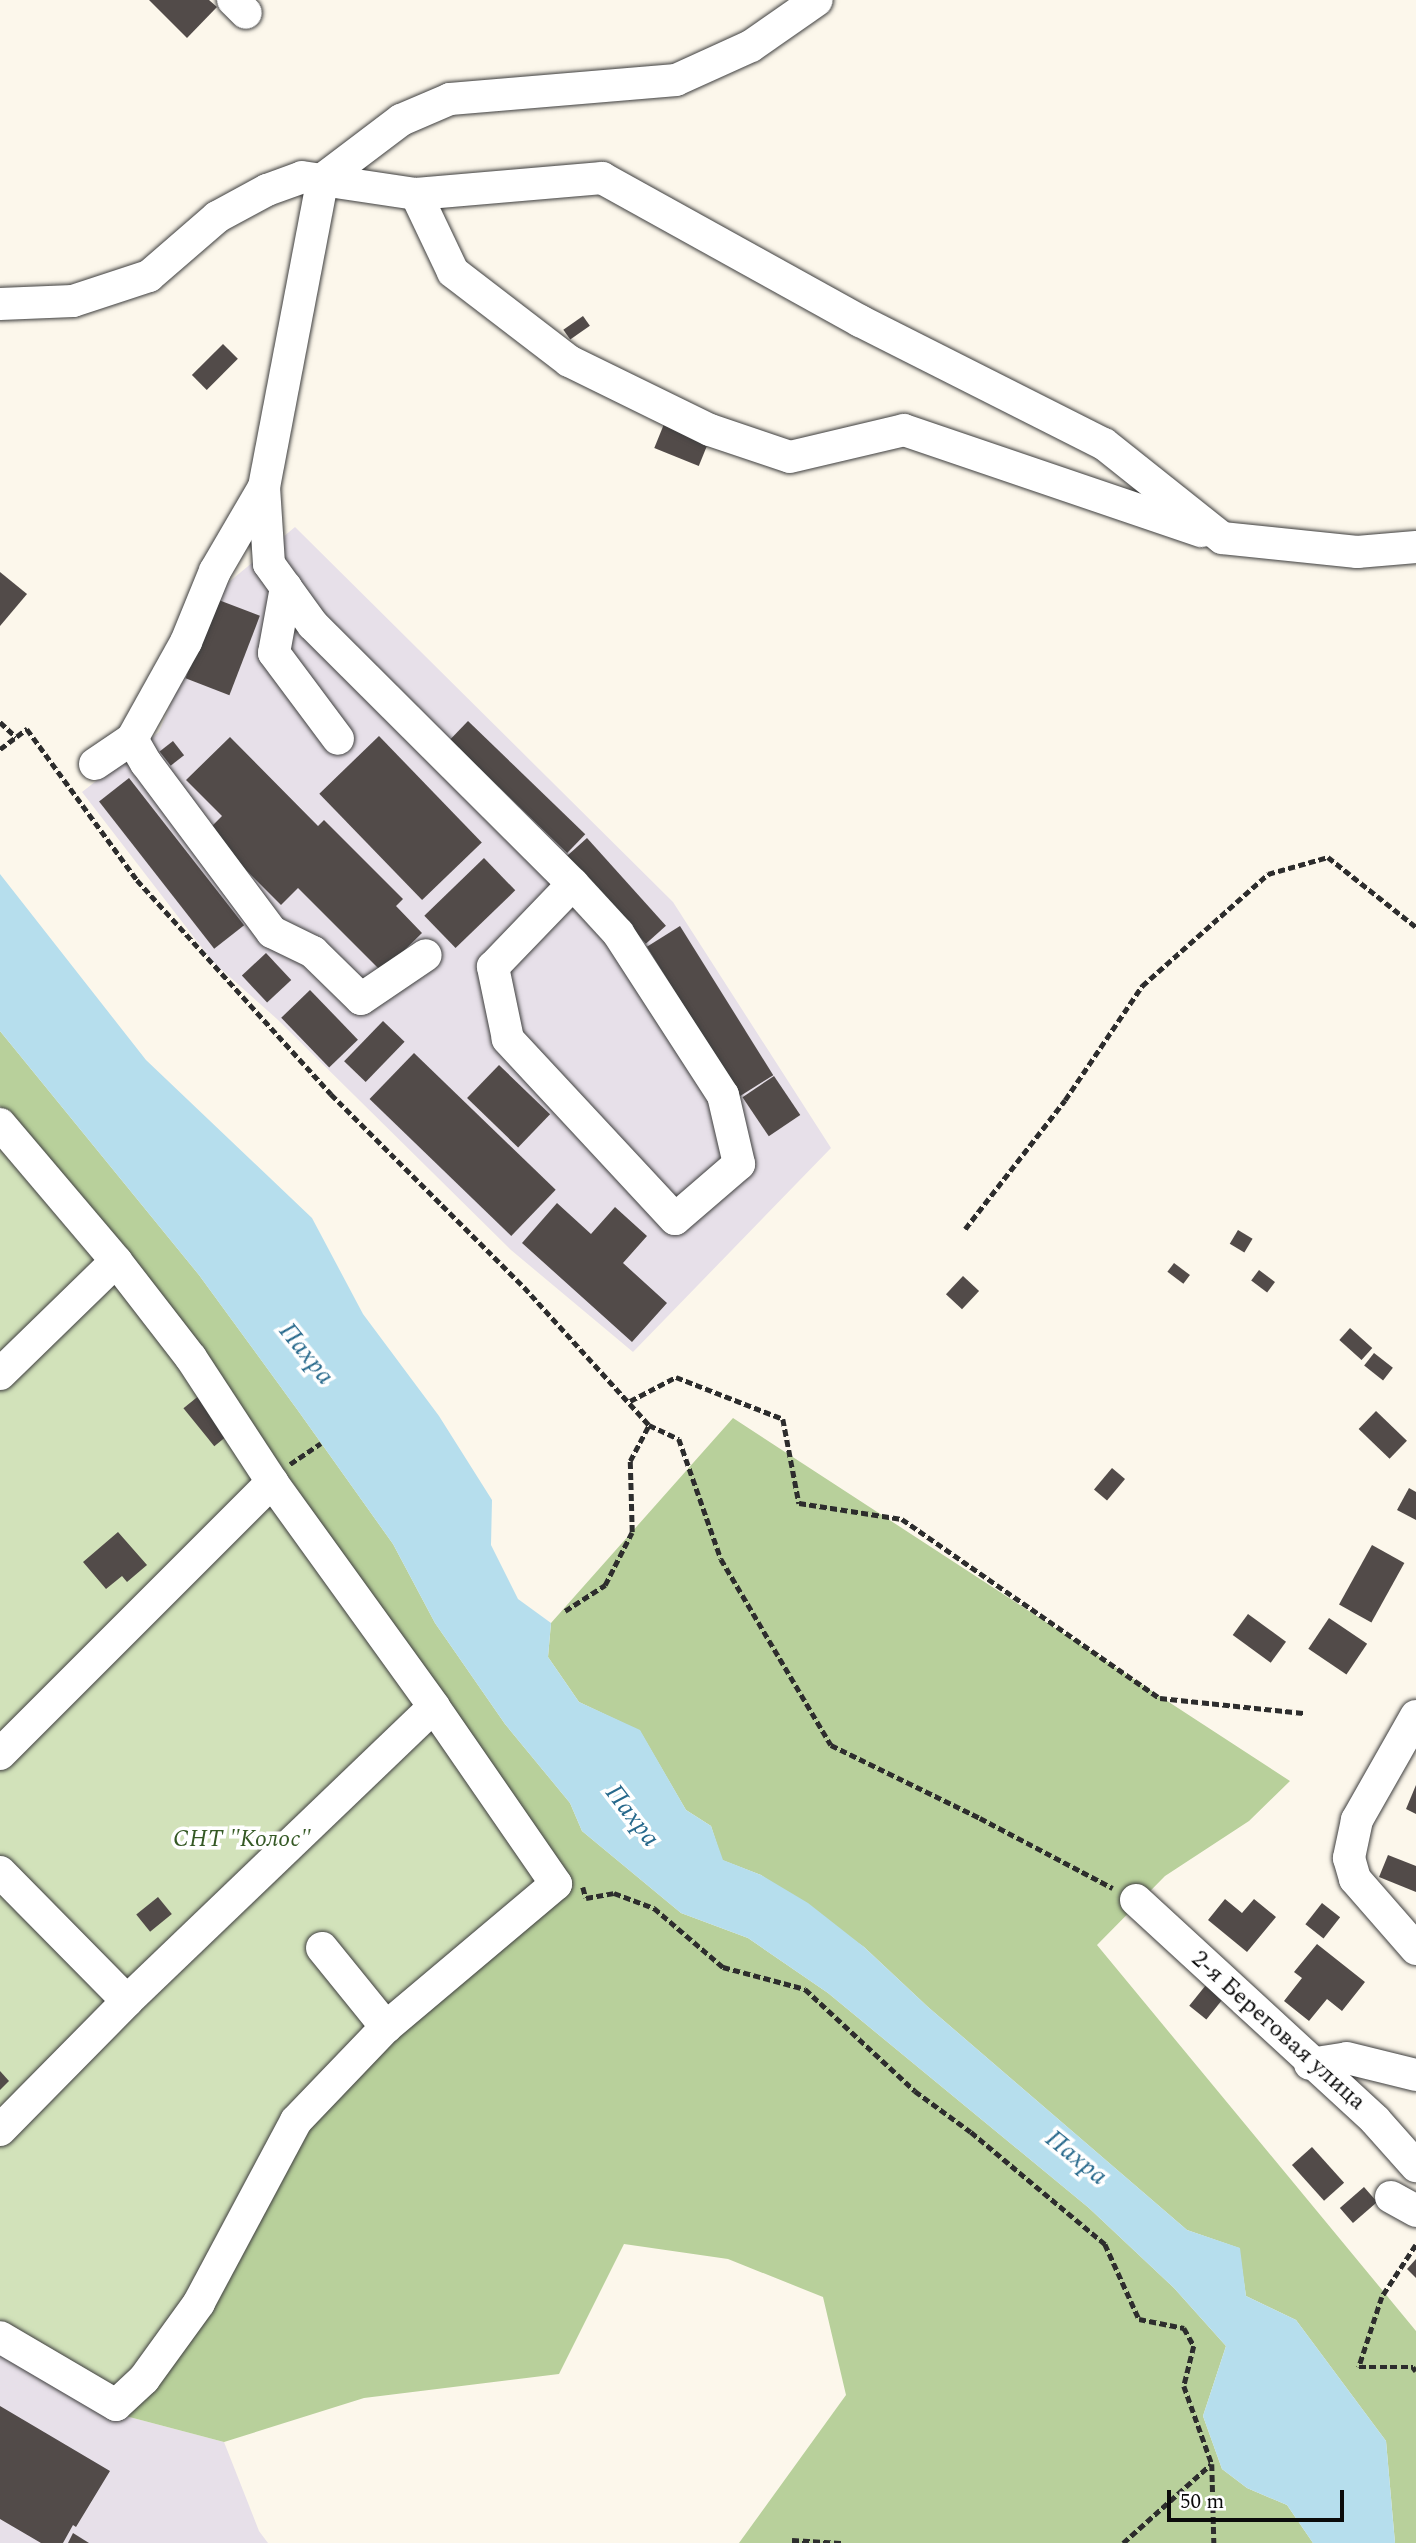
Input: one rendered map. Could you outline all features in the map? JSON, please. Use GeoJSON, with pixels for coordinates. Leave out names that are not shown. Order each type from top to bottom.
{"type":"FeatureCollection","features":[{"type":"Feature","properties":{"kind":"street"},"geometry":{"type":"LineString","coordinates":[[573,884],[493,967],[508,1039],[675,1219],[740,1164],[723,1095],[618,933],[573,884],[313,625],[269,564],[264,487],[323,179],[401,120],[450,99],[676,80],[751,46],[817,0]]}},
{"type":"Feature","properties":{"kind":"street"},"geometry":{"type":"LineString","coordinates":[[0,304],[73,301],[149,276],[217,216],[267,190],[302,177],[416,194],[602,178],[860,321],[1104,443],[1222,537]]}},
{"type":"Feature","properties":{"kind":"street"},"geometry":{"type":"LineString","coordinates":[[416,194],[453,272],[569,361],[710,430],[790,457],[904,430],[1222,537],[1357,552],[1416,547]]}},
{"type":"Feature","properties":{"kind":"street"},"geometry":{"type":"LineString","coordinates":[[95,764],[132,739],[186,642],[215,571],[264,487]]}},
{"type":"Feature","properties":{"kind":"street"},"geometry":{"type":"LineString","coordinates":[[286,587],[274,653],[338,739]]}},
{"type":"Feature","properties":{"kind":"street"},"geometry":{"type":"LineString","coordinates":[[132,739],[146,763],[272,932],[313,952],[361,999],[426,955]]}},
{"type":"Feature","properties":{"kind":"street"},"geometry":{"type":"LineString","coordinates":[[0,1124],[116,1261],[280,1474],[434,1707],[556,1884],[386,2027],[296,2121],[199,2303],[144,2379],[116,2405],[0,2337]]}},
{"type":"Feature","properties":{"kind":"street"},"geometry":{"type":"LineString","coordinates":[[0,1374],[116,1261]]}},
{"type":"Feature","properties":{"kind":"street"},"geometry":{"type":"LineString","coordinates":[[0,1754],[280,1474]]}},
{"type":"Feature","properties":{"kind":"street"},"geometry":{"type":"LineString","coordinates":[[0,2130],[127,2001],[434,1707]]}},
{"type":"Feature","properties":{"kind":"street"},"geometry":{"type":"LineString","coordinates":[[1416,1716],[1357,1820],[1349,1858],[1355,1879],[1416,1949]]}},
{"type":"Feature","properties":{"kind":"street"},"geometry":{"type":"LineString","coordinates":[[0,1872],[127,2001]]}},
{"type":"Feature","properties":{"kind":"street","name":"2-я Береговая улица"},"geometry":{"type":"LineString","coordinates":[[1136,1900],[1310,2064],[1375,2120],[1416,2166]]}},
{"type":"Feature","properties":{"kind":"street"},"geometry":{"type":"LineString","coordinates":[[321,1948],[386,2027]]}},
{"type":"Feature","properties":{"kind":"street"},"geometry":{"type":"LineString","coordinates":[[1310,2064],[1347,2058],[1416,2075]]}},
{"type":"Feature","properties":{"kind":"path"},"geometry":{"type":"LineString","coordinates":[[0,722],[16,737]]}},
{"type":"Feature","properties":{"kind":"path"},"geometry":{"type":"LineString","coordinates":[[0,749],[27,729],[137,880],[331,1094],[524,1287],[649,1425],[679,1439],[721,1559],[831,1745],[1136,1900]]}},
{"type":"Feature","properties":{"kind":"path"},"geometry":{"type":"LineString","coordinates":[[965,1229],[1065,1100],[1142,986],[1269,874],[1328,857],[1416,927]]}},
{"type":"Feature","properties":{"kind":"path"},"geometry":{"type":"LineString","coordinates":[[630,1401],[676,1377],[783,1419],[799,1503],[902,1519],[1160,1698],[1303,1713]]}},
{"type":"Feature","properties":{"kind":"path"},"geometry":{"type":"LineString","coordinates":[[565,1611],[605,1585],[632,1532],[630,1461],[649,1425]]}},
{"type":"Feature","properties":{"kind":"path"},"geometry":{"type":"LineString","coordinates":[[280,1474],[321,1443]]}},
{"type":"Feature","properties":{"kind":"path"},"geometry":{"type":"LineString","coordinates":[[586,1898],[614,1894],[654,1908],[723,1967],[804,1989],[915,2091],[971,2133],[1105,2244],[1139,2319],[1184,2328],[1194,2346],[1184,2386],[1212,2463],[1214,2543]]}},
{"type":"Feature","properties":{"kind":"path"},"geometry":{"type":"LineString","coordinates":[[1416,2245],[1382,2297],[1359,2367],[1413,2367],[1416,2371]]}},
{"type":"Feature","properties":{"kind":"path"},"geometry":{"type":"LineString","coordinates":[[1123,2543],[1212,2463]]}},
{"type":"Feature","properties":{"kind":"path"},"geometry":{"type":"LineString","coordinates":[[792,2540],[841,2543]]}},
{"type":"Feature","properties":{"kind":"shaded area"},"geometry":{"type":"Polygon","coordinates":[[[295,527],[673,902],[831,1148],[633,1352],[511,1250],[277,1019],[213,962],[82,792],[159,732],[217,592],[295,527]]]}},
{"type":"Feature","properties":{"kind":"shaded area"},"geometry":{"type":"Polygon","coordinates":[[[0,2346],[118,2414],[224,2442],[259,2531],[268,2543],[0,2543],[0,2346]]]}},
{"type":"Feature","properties":{"kind":"green space"},"geometry":{"type":"Polygon","coordinates":[[[0,1031],[199,1275],[299,1412],[393,1544],[435,1623],[505,1724],[570,1803],[582,1831],[681,1913],[748,1938],[828,1993],[1089,2208],[1174,2288],[1226,2346],[1203,2416],[1222,2469],[1247,2488],[1287,2505],[1313,2543],[739,2543],[846,2395],[823,2297],[728,2259],[624,2244],[559,2374],[364,2398],[224,2442],[118,2414],[309,2114],[395,2030],[573,1887],[284,1470],[122,1254],[39,1159],[0,1106],[0,1031]]]}},
{"type":"Feature","properties":{"kind":"green space","name":"СНТ \"Колос\""},"geometry":{"type":"Polygon","coordinates":[[[0,1106],[39,1159],[122,1254],[284,1470],[573,1887],[395,2030],[118,2414],[0,2346],[0,1106]]]}},
{"type":"Feature","properties":{"kind":"green space"},"geometry":{"type":"Polygon","coordinates":[[[733,1418],[1290,1781],[1249,1821],[1165,1876],[1097,1945],[1416,2331],[1416,2543],[1395,2543],[1386,2441],[1296,2320],[1246,2296],[1239,2248],[1187,2230],[928,2007],[864,1947],[761,1875],[722,1860],[711,1826],[686,1810],[640,1731],[579,1702],[548,1657],[551,1623],[733,1418]]]}},
{"type":"Feature","properties":{"kind":"water","name":"Пахра"},"geometry":{"type":"Polygon","coordinates":[[[0,874],[146,1060],[312,1218],[363,1314],[439,1416],[492,1500],[491,1545],[518,1599],[551,1623],[548,1657],[579,1702],[640,1730],[686,1810],[711,1826],[723,1860],[761,1875],[808,1903],[864,1947],[928,2007],[1187,2230],[1240,2248],[1246,2296],[1296,2320],[1386,2441],[1395,2543],[1313,2543],[1287,2505],[1247,2488],[1222,2469],[1203,2416],[1226,2346],[1174,2288],[1089,2208],[828,1993],[748,1938],[681,1913],[582,1831],[570,1803],[505,1724],[435,1623],[393,1544],[299,1412],[199,1275],[0,1031],[0,874]]]}},
{"type":"Feature","properties":{"kind":"building"},"geometry":{"type":"Polygon","coordinates":[[[149,0],[209,0],[217,7],[187,38],[149,0]]]}},
{"type":"Feature","properties":{"kind":"building"},"geometry":{"type":"Polygon","coordinates":[[[583,316],[590,326],[570,340],[563,330],[583,316]]]}},
{"type":"Feature","properties":{"kind":"building"},"geometry":{"type":"Polygon","coordinates":[[[223,344],[238,359],[207,390],[192,375],[223,344]]]}},
{"type":"Feature","properties":{"kind":"building"},"geometry":{"type":"Polygon","coordinates":[[[664,424],[709,442],[699,466],[654,448],[664,424]]]}},
{"type":"Feature","properties":{"kind":"building"},"geometry":{"type":"Polygon","coordinates":[[[0,572],[27,594],[0,626],[0,572]]]}},
{"type":"Feature","properties":{"kind":"building"},"geometry":{"type":"Polygon","coordinates":[[[216,599],[260,616],[229,695],[186,678],[216,599]]]}},
{"type":"Feature","properties":{"kind":"building"},"geometry":{"type":"Polygon","coordinates":[[[468,721],[585,834],[567,853],[450,740],[468,721]]]}},
{"type":"Feature","properties":{"kind":"building"},"geometry":{"type":"Polygon","coordinates":[[[379,736],[482,842],[422,900],[319,794],[379,736]]]}},
{"type":"Feature","properties":{"kind":"building"},"geometry":{"type":"Polygon","coordinates":[[[230,737],[318,826],[324,820],[403,899],[396,906],[422,933],[382,972],[298,888],[281,905],[207,831],[222,816],[186,780],[230,737]]]}},
{"type":"Feature","properties":{"kind":"building"},"geometry":{"type":"Polygon","coordinates":[[[173,741],[184,755],[171,766],[160,751],[173,741]]]}},
{"type":"Feature","properties":{"kind":"building"},"geometry":{"type":"Polygon","coordinates":[[[129,778],[244,925],[214,949],[99,801],[129,778]]]}},
{"type":"Feature","properties":{"kind":"building"},"geometry":{"type":"Polygon","coordinates":[[[587,838],[666,926],[646,944],[567,856],[587,838]]]}},
{"type":"Feature","properties":{"kind":"building"},"geometry":{"type":"Polygon","coordinates":[[[484,858],[515,890],[456,948],[424,916],[484,858]]]}},
{"type":"Feature","properties":{"kind":"building"},"geometry":{"type":"Polygon","coordinates":[[[680,926],[773,1075],[740,1096],[647,947],[680,926]]]}},
{"type":"Feature","properties":{"kind":"building"},"geometry":{"type":"Polygon","coordinates":[[[266,953],[291,980],[267,1003],[242,976],[266,953]]]}},
{"type":"Feature","properties":{"kind":"building"},"geometry":{"type":"Polygon","coordinates":[[[310,990],[358,1040],[329,1067],[281,1018],[310,990]]]}},
{"type":"Feature","properties":{"kind":"building"},"geometry":{"type":"Polygon","coordinates":[[[383,1021],[405,1042],[366,1082],[344,1061],[383,1021]]]}},
{"type":"Feature","properties":{"kind":"building"},"geometry":{"type":"Polygon","coordinates":[[[414,1053],[556,1190],[511,1236],[370,1099],[414,1053]]]}},
{"type":"Feature","properties":{"kind":"building"},"geometry":{"type":"Polygon","coordinates":[[[499,1065],[550,1114],[518,1147],[467,1098],[499,1065]]]}},
{"type":"Feature","properties":{"kind":"building"},"geometry":{"type":"Polygon","coordinates":[[[774,1076],[800,1115],[769,1136],[742,1097],[774,1076]]]}},
{"type":"Feature","properties":{"kind":"building"},"geometry":{"type":"Polygon","coordinates":[[[557,1203],[591,1234],[615,1207],[647,1236],[623,1263],[667,1303],[632,1342],[522,1243],[557,1203]]]}},
{"type":"Feature","properties":{"kind":"building"},"geometry":{"type":"Polygon","coordinates":[[[1238,1230],[1253,1239],[1244,1252],[1230,1244],[1238,1230]]]}},
{"type":"Feature","properties":{"kind":"building"},"geometry":{"type":"Polygon","coordinates":[[[1174,1263],[1190,1275],[1183,1284],[1167,1272],[1174,1263]]]}},
{"type":"Feature","properties":{"kind":"building"},"geometry":{"type":"Polygon","coordinates":[[[1259,1270],[1275,1282],[1267,1292],[1251,1280],[1259,1270]]]}},
{"type":"Feature","properties":{"kind":"building"},"geometry":{"type":"Polygon","coordinates":[[[963,1276],[979,1291],[962,1309],[946,1294],[963,1276]]]}},
{"type":"Feature","properties":{"kind":"building"},"geometry":{"type":"Polygon","coordinates":[[[1350,1328],[1372,1348],[1362,1360],[1339,1340],[1350,1328]]]}},
{"type":"Feature","properties":{"kind":"building"},"geometry":{"type":"Polygon","coordinates":[[[1374,1353],[1393,1368],[1383,1380],[1364,1366],[1374,1353]]]}},
{"type":"Feature","properties":{"kind":"building"},"geometry":{"type":"Polygon","coordinates":[[[206,1390],[237,1428],[214,1446],[183,1408],[206,1390]]]}},
{"type":"Feature","properties":{"kind":"building"},"geometry":{"type":"Polygon","coordinates":[[[1376,1411],[1407,1441],[1390,1459],[1359,1429],[1376,1411]]]}},
{"type":"Feature","properties":{"kind":"building"},"geometry":{"type":"Polygon","coordinates":[[[1112,1468],[1125,1479],[1107,1500],[1094,1489],[1112,1468]]]}},
{"type":"Feature","properties":{"kind":"building"},"geometry":{"type":"Polygon","coordinates":[[[1409,1488],[1416,1492],[1416,1520],[1397,1510],[1409,1488]]]}},
{"type":"Feature","properties":{"kind":"building"},"geometry":{"type":"Polygon","coordinates":[[[118,1532],[147,1565],[127,1582],[122,1576],[106,1589],[83,1562],[118,1532]]]}},
{"type":"Feature","properties":{"kind":"building"},"geometry":{"type":"Polygon","coordinates":[[[1372,1545],[1404,1563],[1371,1622],[1339,1604],[1372,1545]]]}},
{"type":"Feature","properties":{"kind":"building"},"geometry":{"type":"Polygon","coordinates":[[[1248,1614],[1286,1642],[1271,1663],[1233,1635],[1248,1614]]]}},
{"type":"Feature","properties":{"kind":"building"},"geometry":{"type":"Polygon","coordinates":[[[1329,1618],[1367,1644],[1346,1674],[1308,1649],[1329,1618]]]}},
{"type":"Feature","properties":{"kind":"building"},"geometry":{"type":"Polygon","coordinates":[[[1416,1785],[1416,1814],[1406,1809],[1416,1785]]]}},
{"type":"Feature","properties":{"kind":"building"},"geometry":{"type":"Polygon","coordinates":[[[1388,1855],[1416,1866],[1416,1892],[1379,1877],[1388,1855]]]}},
{"type":"Feature","properties":{"kind":"building"},"geometry":{"type":"Polygon","coordinates":[[[158,1897],[172,1914],[150,1932],[136,1915],[158,1897]]]}},
{"type":"Feature","properties":{"kind":"building"},"geometry":{"type":"Polygon","coordinates":[[[1225,1899],[1242,1913],[1254,1899],[1276,1917],[1247,1952],[1208,1920],[1225,1899]]]}},
{"type":"Feature","properties":{"kind":"building"},"geometry":{"type":"Polygon","coordinates":[[[1322,1903],[1340,1917],[1324,1938],[1305,1924],[1322,1903]]]}},
{"type":"Feature","properties":{"kind":"building"},"geometry":{"type":"Polygon","coordinates":[[[1317,1944],[1365,1982],[1342,2011],[1327,1999],[1309,2021],[1284,2001],[1302,1978],[1294,1972],[1317,1944]]]}},
{"type":"Feature","properties":{"kind":"building"},"geometry":{"type":"Polygon","coordinates":[[[1210,1980],[1227,1994],[1206,2019],[1189,2006],[1210,1980]]]}},
{"type":"Feature","properties":{"kind":"building"},"geometry":{"type":"Polygon","coordinates":[[[0,2071],[9,2081],[0,2090],[0,2071]]]}},
{"type":"Feature","properties":{"kind":"building"},"geometry":{"type":"Polygon","coordinates":[[[1312,2147],[1344,2183],[1324,2201],[1292,2165],[1312,2147]]]}},
{"type":"Feature","properties":{"kind":"building"},"geometry":{"type":"Polygon","coordinates":[[[1364,2187],[1377,2202],[1353,2223],[1340,2208],[1364,2187]]]}},
{"type":"Feature","properties":{"kind":"building"},"geometry":{"type":"Polygon","coordinates":[[[1416,2259],[1416,2278],[1407,2269],[1416,2259]]]}},
{"type":"Feature","properties":{"kind":"building"},"geometry":{"type":"Polygon","coordinates":[[[0,2406],[110,2471],[76,2527],[73,2525],[63,2543],[41,2543],[0,2519],[0,2406]]]}},
{"type":"Feature","properties":{"kind":"building"},"geometry":{"type":"Polygon","coordinates":[[[73,2533],[89,2543],[68,2543],[73,2533]]]}}]}
